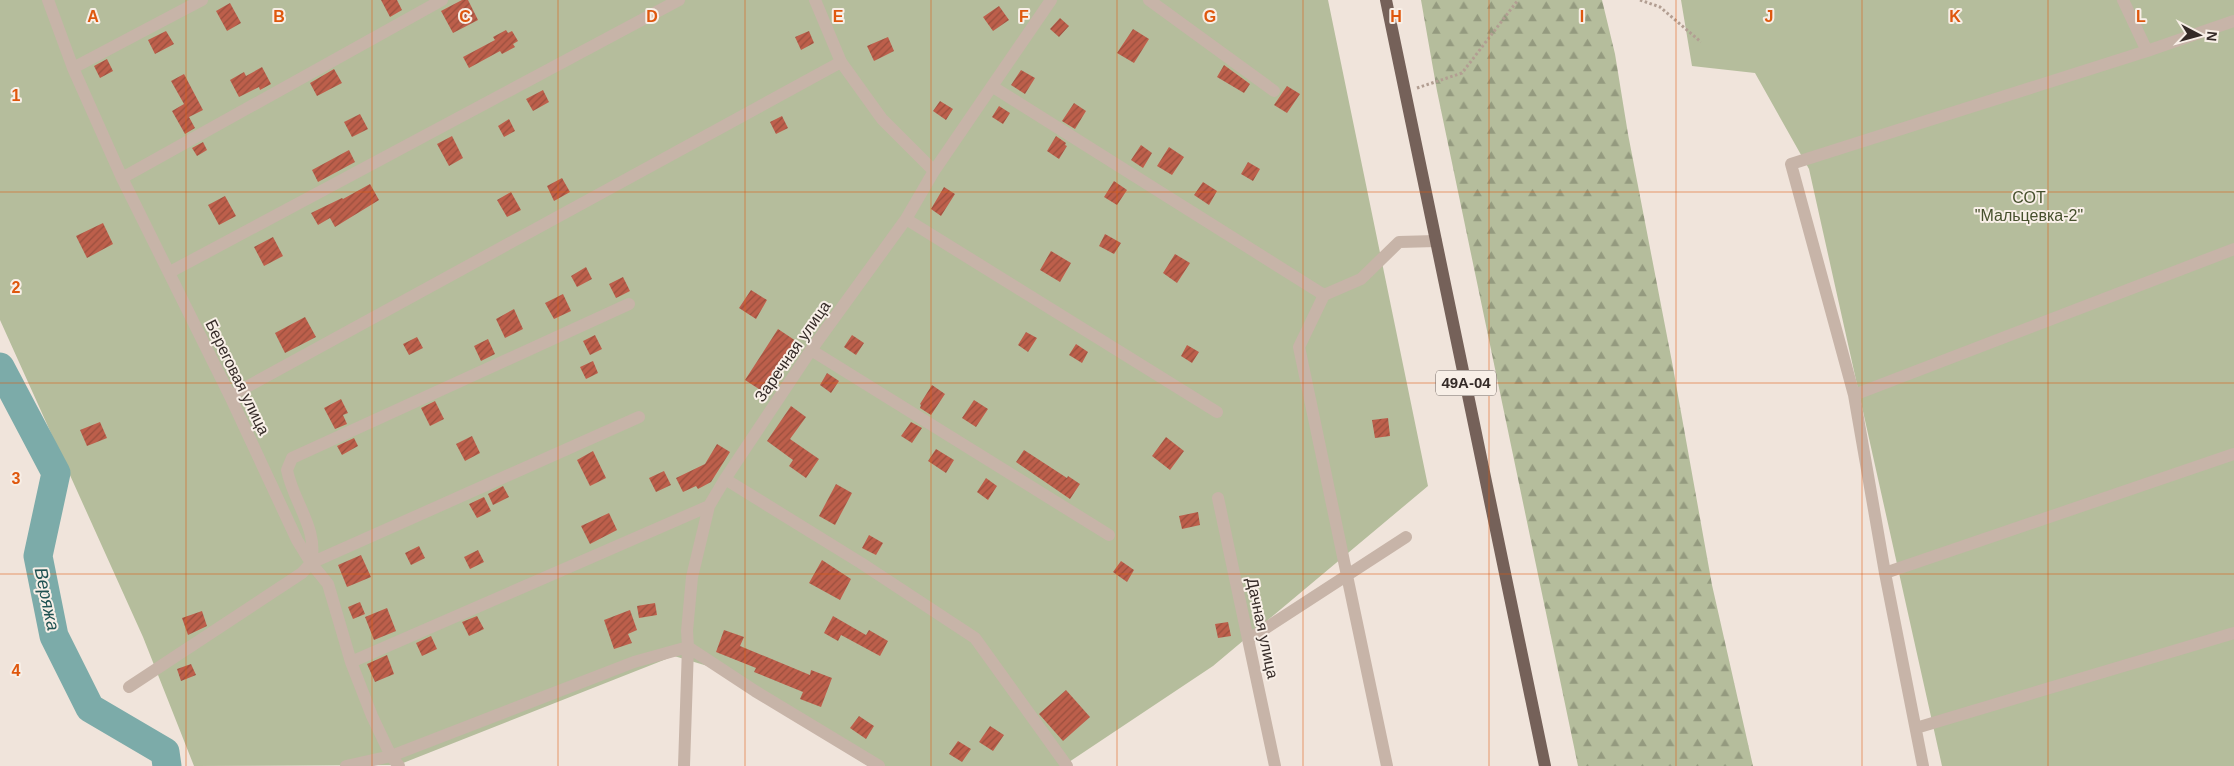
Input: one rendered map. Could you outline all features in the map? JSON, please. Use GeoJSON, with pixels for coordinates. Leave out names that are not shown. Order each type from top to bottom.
{"type":"FeatureCollection","features":[{"type":"Feature","properties":{"kind":"main road","name":"49А-04"},"geometry":{"type":"LineString","coordinates":[[1386,0],[1545,766]]}},
{"type":"Feature","properties":{"kind":"street","name":"Береговая улица"},"geometry":{"type":"LineString","coordinates":[[48,0],[73,68],[122,178],[230,396],[297,540],[311,563],[328,584],[351,662],[372,716],[395,761]]}},
{"type":"Feature","properties":{"kind":"street"},"geometry":{"type":"LineString","coordinates":[[73,68],[202,0]]}},
{"type":"Feature","properties":{"kind":"street"},"geometry":{"type":"LineString","coordinates":[[122,178],[442,0]]}},
{"type":"Feature","properties":{"kind":"street"},"geometry":{"type":"LineString","coordinates":[[170,272],[680,0]]}},
{"type":"Feature","properties":{"kind":"street"},"geometry":{"type":"LineString","coordinates":[[815,0],[841,62],[882,119],[934,171]]}},
{"type":"Feature","properties":{"kind":"street","name":"Заречная улица"},"geometry":{"type":"LineString","coordinates":[[684,766],[687,630],[692,577],[709,506],[811,350],[906,219],[934,171],[1051,0]]}},
{"type":"Feature","properties":{"kind":"street"},"geometry":{"type":"LineString","coordinates":[[1149,0],[1274,91]]}},
{"type":"Feature","properties":{"kind":"street"},"geometry":{"type":"LineString","coordinates":[[2123,0],[2148,51]]}},
{"type":"Feature","properties":{"kind":"street"},"geometry":{"type":"LineString","coordinates":[[1923,766],[1885,573],[1854,394],[1791,164],[2148,51],[2234,21]]}},
{"type":"Feature","properties":{"kind":"street"},"geometry":{"type":"LineString","coordinates":[[230,396],[841,62]]}},
{"type":"Feature","properties":{"kind":"street"},"geometry":{"type":"LineString","coordinates":[[993,86],[1324,295]]}},
{"type":"Feature","properties":{"kind":"street"},"geometry":{"type":"LineString","coordinates":[[906,219],[1217,412]]}},
{"type":"Feature","properties":{"kind":"street"},"geometry":{"type":"LineString","coordinates":[[1387,766],[1299,346],[1324,295],[1360,279],[1399,242],[1436,241]]}},
{"type":"Feature","properties":{"kind":"street"},"geometry":{"type":"LineString","coordinates":[[1854,394],[2234,249]]}},
{"type":"Feature","properties":{"kind":"street"},"geometry":{"type":"LineString","coordinates":[[311,563],[313,554],[312,534],[287,470],[292,458],[629,304]]}},
{"type":"Feature","properties":{"kind":"street"},"geometry":{"type":"LineString","coordinates":[[811,350],[1109,534]]}},
{"type":"Feature","properties":{"kind":"street"},"geometry":{"type":"LineString","coordinates":[[129,687],[302,573],[311,563],[639,417]]}},
{"type":"Feature","properties":{"kind":"street"},"geometry":{"type":"LineString","coordinates":[[1885,573],[2234,454]]}},
{"type":"Feature","properties":{"kind":"street"},"geometry":{"type":"LineString","coordinates":[[725,479],[860,563],[975,638],[1067,766]]}},
{"type":"Feature","properties":{"kind":"street","name":"Дачная улица"},"geometry":{"type":"LineString","coordinates":[[1218,498],[1275,766]]}},
{"type":"Feature","properties":{"kind":"street"},"geometry":{"type":"LineString","coordinates":[[351,662],[709,506]]}},
{"type":"Feature","properties":{"kind":"street"},"geometry":{"type":"LineString","coordinates":[[1249,639],[1406,537]]}},
{"type":"Feature","properties":{"kind":"street"},"geometry":{"type":"LineString","coordinates":[[1916,728],[2234,633]]}},
{"type":"Feature","properties":{"kind":"street"},"geometry":{"type":"LineString","coordinates":[[346,766],[395,761],[634,662],[688,647],[755,691],[879,766]]}},
{"type":"Feature","properties":{"kind":"path"},"geometry":{"type":"LineString","coordinates":[[1405,92],[1462,73],[1518,0]]}},
{"type":"Feature","properties":{"kind":"path"},"geometry":{"type":"LineString","coordinates":[[1640,0],[1660,7],[1701,42]]}},
{"type":"Feature","properties":{"kind":"green space"},"geometry":{"type":"Polygon","coordinates":[[[0,0],[1328,0],[1428,486],[1213,666],[1063,766],[868,766],[711,667],[674,656],[398,765],[194,766],[143,637],[0,320],[0,0]]]}},
{"type":"Feature","properties":{"kind":"green space"},"geometry":{"type":"Polygon","coordinates":[[[1421,0],[1602,0],[1615,54],[1628,134],[1672,362],[1712,585],[1753,766],[1578,766],[1437,91],[1421,0]]]}},
{"type":"Feature","properties":{"kind":"green space","name":"СОТ \"Мальцевка-2\""},"geometry":{"type":"Polygon","coordinates":[[[1681,0],[2234,0],[2234,766],[1942,766],[1809,169],[1755,73],[1692,66],[1681,0]]]}},
{"type":"Feature","properties":{"kind":"building"},"geometry":{"type":"Polygon","coordinates":[[[381,0],[397,0],[402,10],[390,17],[381,0]]]}},
{"type":"Feature","properties":{"kind":"building"},"geometry":{"type":"Polygon","coordinates":[[[462,0],[468,0],[478,20],[453,33],[441,11],[462,0]]]}},
{"type":"Feature","properties":{"kind":"building"},"geometry":{"type":"Polygon","coordinates":[[[230,3],[241,23],[227,31],[216,11],[230,3]]]}},
{"type":"Feature","properties":{"kind":"building"},"geometry":{"type":"Polygon","coordinates":[[[999,6],[1009,20],[993,31],[983,17],[999,6]]]}},
{"type":"Feature","properties":{"kind":"building"},"geometry":{"type":"Polygon","coordinates":[[[1060,18],[1069,26],[1059,37],[1050,29],[1060,18]]]}},
{"type":"Feature","properties":{"kind":"building"},"geometry":{"type":"Polygon","coordinates":[[[1133,29],[1149,39],[1134,63],[1117,53],[1133,29]]]}},
{"type":"Feature","properties":{"kind":"building"},"geometry":{"type":"Polygon","coordinates":[[[506,30],[508,33],[512,31],[518,41],[513,44],[515,47],[502,54],[500,51],[469,68],[463,57],[495,40],[493,37],[506,30]]]}},
{"type":"Feature","properties":{"kind":"building"},"geometry":{"type":"Polygon","coordinates":[[[166,31],[174,44],[155,54],[148,40],[166,31]]]}},
{"type":"Feature","properties":{"kind":"building"},"geometry":{"type":"Polygon","coordinates":[[[809,31],[814,43],[801,50],[795,37],[809,31]]]}},
{"type":"Feature","properties":{"kind":"building"},"geometry":{"type":"Polygon","coordinates":[[[888,37],[894,51],[874,61],[867,46],[888,37]]]}},
{"type":"Feature","properties":{"kind":"building"},"geometry":{"type":"Polygon","coordinates":[[[107,59],[113,71],[100,78],[94,66],[107,59]]]}},
{"type":"Feature","properties":{"kind":"building"},"geometry":{"type":"Polygon","coordinates":[[[1224,65],[1250,84],[1244,93],[1217,77],[1224,65]]]}},
{"type":"Feature","properties":{"kind":"building"},"geometry":{"type":"Polygon","coordinates":[[[262,67],[271,84],[260,90],[259,87],[239,97],[230,80],[244,72],[246,76],[262,67]]]}},
{"type":"Feature","properties":{"kind":"building"},"geometry":{"type":"Polygon","coordinates":[[[334,69],[342,83],[317,96],[310,83],[334,69]]]}},
{"type":"Feature","properties":{"kind":"building"},"geometry":{"type":"Polygon","coordinates":[[[1021,70],[1035,78],[1025,94],[1011,85],[1021,70]]]}},
{"type":"Feature","properties":{"kind":"building"},"geometry":{"type":"Polygon","coordinates":[[[184,74],[203,110],[189,117],[195,128],[185,134],[172,111],[184,104],[171,81],[184,74]]]}},
{"type":"Feature","properties":{"kind":"building"},"geometry":{"type":"Polygon","coordinates":[[[1287,86],[1300,94],[1287,113],[1274,105],[1287,86]]]}},
{"type":"Feature","properties":{"kind":"building"},"geometry":{"type":"Polygon","coordinates":[[[543,90],[549,102],[533,111],[526,99],[543,90]]]}},
{"type":"Feature","properties":{"kind":"building"},"geometry":{"type":"Polygon","coordinates":[[[940,101],[953,109],[946,120],[933,111],[940,101]]]}},
{"type":"Feature","properties":{"kind":"building"},"geometry":{"type":"Polygon","coordinates":[[[1074,103],[1086,111],[1075,129],[1062,121],[1074,103]]]}},
{"type":"Feature","properties":{"kind":"building"},"geometry":{"type":"Polygon","coordinates":[[[999,106],[1010,113],[1003,124],[992,117],[999,106]]]}},
{"type":"Feature","properties":{"kind":"building"},"geometry":{"type":"Polygon","coordinates":[[[360,114],[368,129],[352,137],[344,122],[360,114]]]}},
{"type":"Feature","properties":{"kind":"building"},"geometry":{"type":"Polygon","coordinates":[[[782,116],[788,128],[776,134],[770,122],[782,116]]]}},
{"type":"Feature","properties":{"kind":"building"},"geometry":{"type":"Polygon","coordinates":[[[509,119],[515,131],[504,137],[498,126],[509,119]]]}},
{"type":"Feature","properties":{"kind":"building"},"geometry":{"type":"Polygon","coordinates":[[[452,136],[463,158],[449,166],[437,144],[452,136]]]}},
{"type":"Feature","properties":{"kind":"building"},"geometry":{"type":"Polygon","coordinates":[[[1056,136],[1066,143],[1065,145],[1067,146],[1059,159],[1047,151],[1056,136]]]}},
{"type":"Feature","properties":{"kind":"building"},"geometry":{"type":"Polygon","coordinates":[[[203,142],[207,150],[197,156],[192,148],[203,142]]]}},
{"type":"Feature","properties":{"kind":"building"},"geometry":{"type":"Polygon","coordinates":[[[1141,145],[1152,153],[1143,168],[1131,160],[1141,145]]]}},
{"type":"Feature","properties":{"kind":"building"},"geometry":{"type":"Polygon","coordinates":[[[1169,147],[1184,157],[1172,175],[1157,166],[1169,147]]]}},
{"type":"Feature","properties":{"kind":"building"},"geometry":{"type":"Polygon","coordinates":[[[349,150],[355,162],[318,182],[312,170],[349,150]]]}},
{"type":"Feature","properties":{"kind":"building"},"geometry":{"type":"Polygon","coordinates":[[[1248,162],[1260,169],[1253,181],[1241,174],[1248,162]]]}},
{"type":"Feature","properties":{"kind":"building"},"geometry":{"type":"Polygon","coordinates":[[[562,178],[570,192],[554,201],[547,186],[562,178]]]}},
{"type":"Feature","properties":{"kind":"building"},"geometry":{"type":"Polygon","coordinates":[[[1114,181],[1127,190],[1117,205],[1104,197],[1114,181]]]}},
{"type":"Feature","properties":{"kind":"building"},"geometry":{"type":"Polygon","coordinates":[[[1203,182],[1217,191],[1209,205],[1194,195],[1203,182]]]}},
{"type":"Feature","properties":{"kind":"building"},"geometry":{"type":"Polygon","coordinates":[[[370,184],[379,200],[335,227],[330,218],[318,225],[311,213],[343,199],[370,184]]]}},
{"type":"Feature","properties":{"kind":"building"},"geometry":{"type":"Polygon","coordinates":[[[944,187],[955,194],[941,216],[931,209],[944,187]]]}},
{"type":"Feature","properties":{"kind":"building"},"geometry":{"type":"Polygon","coordinates":[[[511,192],[521,210],[507,217],[497,200],[511,192]]]}},
{"type":"Feature","properties":{"kind":"building"},"geometry":{"type":"Polygon","coordinates":[[[225,196],[236,216],[219,225],[208,205],[225,196]]]}},
{"type":"Feature","properties":{"kind":"building"},"geometry":{"type":"Polygon","coordinates":[[[103,223],[113,244],[87,258],[76,236],[103,223]]]}},
{"type":"Feature","properties":{"kind":"building"},"geometry":{"type":"Polygon","coordinates":[[[1105,234],[1121,243],[1114,254],[1099,246],[1105,234]]]}},
{"type":"Feature","properties":{"kind":"building"},"geometry":{"type":"Polygon","coordinates":[[[273,237],[283,256],[264,266],[254,247],[273,237]]]}},
{"type":"Feature","properties":{"kind":"building"},"geometry":{"type":"Polygon","coordinates":[[[1051,251],[1071,263],[1060,282],[1040,270],[1051,251]]]}},
{"type":"Feature","properties":{"kind":"building"},"geometry":{"type":"Polygon","coordinates":[[[1175,254],[1190,263],[1177,283],[1163,273],[1175,254]]]}},
{"type":"Feature","properties":{"kind":"building"},"geometry":{"type":"Polygon","coordinates":[[[586,267],[592,279],[577,287],[571,276],[586,267]]]}},
{"type":"Feature","properties":{"kind":"building"},"geometry":{"type":"Polygon","coordinates":[[[623,277],[630,291],[616,298],[609,284],[623,277]]]}},
{"type":"Feature","properties":{"kind":"building"},"geometry":{"type":"Polygon","coordinates":[[[751,290],[767,300],[756,319],[739,308],[751,290]]]}},
{"type":"Feature","properties":{"kind":"building"},"geometry":{"type":"Polygon","coordinates":[[[563,294],[571,311],[554,319],[545,303],[563,294]]]}},
{"type":"Feature","properties":{"kind":"building"},"geometry":{"type":"Polygon","coordinates":[[[514,309],[523,329],[505,338],[496,319],[514,309]]]}},
{"type":"Feature","properties":{"kind":"building"},"geometry":{"type":"Polygon","coordinates":[[[305,317],[316,337],[285,353],[275,333],[305,317]]]}},
{"type":"Feature","properties":{"kind":"building"},"geometry":{"type":"Polygon","coordinates":[[[778,329],[796,341],[762,391],[745,380],[778,329]]]}},
{"type":"Feature","properties":{"kind":"building"},"geometry":{"type":"Polygon","coordinates":[[[1026,332],[1037,338],[1028,352],[1018,345],[1026,332]]]}},
{"type":"Feature","properties":{"kind":"building"},"geometry":{"type":"Polygon","coordinates":[[[595,335],[602,349],[590,355],[583,341],[595,335]]]}},
{"type":"Feature","properties":{"kind":"building"},"geometry":{"type":"Polygon","coordinates":[[[852,335],[864,343],[856,355],[844,347],[852,335]]]}},
{"type":"Feature","properties":{"kind":"building"},"geometry":{"type":"Polygon","coordinates":[[[417,337],[423,348],[409,355],[403,344],[417,337]]]}},
{"type":"Feature","properties":{"kind":"building"},"geometry":{"type":"Polygon","coordinates":[[[488,339],[495,354],[481,361],[474,346],[488,339]]]}},
{"type":"Feature","properties":{"kind":"building"},"geometry":{"type":"Polygon","coordinates":[[[1076,344],[1088,352],[1082,363],[1069,355],[1076,344]]]}},
{"type":"Feature","properties":{"kind":"building"},"geometry":{"type":"Polygon","coordinates":[[[1187,345],[1199,352],[1192,363],[1181,356],[1187,345]]]}},
{"type":"Feature","properties":{"kind":"building"},"geometry":{"type":"Polygon","coordinates":[[[593,361],[598,373],[586,379],[580,367],[593,361]]]}},
{"type":"Feature","properties":{"kind":"building"},"geometry":{"type":"Polygon","coordinates":[[[827,373],[839,381],[831,393],[820,385],[827,373]]]}},
{"type":"Feature","properties":{"kind":"building"},"geometry":{"type":"Polygon","coordinates":[[[932,385],[945,394],[931,415],[920,408],[920,404],[932,385]]]}},
{"type":"Feature","properties":{"kind":"building"},"geometry":{"type":"Polygon","coordinates":[[[341,399],[348,413],[343,415],[347,424],[335,429],[324,408],[341,399]]]}},
{"type":"Feature","properties":{"kind":"building"},"geometry":{"type":"Polygon","coordinates":[[[974,400],[988,409],[976,427],[962,418],[974,400]]]}},
{"type":"Feature","properties":{"kind":"building"},"geometry":{"type":"Polygon","coordinates":[[[435,401],[444,419],[430,426],[421,408],[435,401]]]}},
{"type":"Feature","properties":{"kind":"building"},"geometry":{"type":"Polygon","coordinates":[[[791,406],[806,417],[790,439],[819,459],[806,478],[789,466],[793,460],[767,441],[791,406]]]}},
{"type":"Feature","properties":{"kind":"building"},"geometry":{"type":"Polygon","coordinates":[[[1388,418],[1390,436],[1375,438],[1372,420],[1388,418]]]}},
{"type":"Feature","properties":{"kind":"building"},"geometry":{"type":"Polygon","coordinates":[[[100,422],[107,438],[87,446],[80,430],[100,422]]]}},
{"type":"Feature","properties":{"kind":"building"},"geometry":{"type":"Polygon","coordinates":[[[911,422],[922,428],[912,443],[901,436],[911,422]]]}},
{"type":"Feature","properties":{"kind":"building"},"geometry":{"type":"Polygon","coordinates":[[[472,436],[480,453],[465,461],[456,444],[472,436]]]}},
{"type":"Feature","properties":{"kind":"building"},"geometry":{"type":"Polygon","coordinates":[[[1166,437],[1184,451],[1170,470],[1152,456],[1166,437]]]}},
{"type":"Feature","properties":{"kind":"building"},"geometry":{"type":"Polygon","coordinates":[[[354,438],[358,446],[342,455],[337,446],[354,438]]]}},
{"type":"Feature","properties":{"kind":"building"},"geometry":{"type":"Polygon","coordinates":[[[717,444],[730,452],[711,482],[698,489],[696,486],[683,492],[676,478],[705,464],[717,444]]]}},
{"type":"Feature","properties":{"kind":"building"},"geometry":{"type":"Polygon","coordinates":[[[936,449],[954,460],[946,473],[928,461],[936,449]]]}},
{"type":"Feature","properties":{"kind":"building"},"geometry":{"type":"Polygon","coordinates":[[[1024,450],[1067,478],[1068,476],[1080,484],[1070,499],[1016,462],[1024,450]]]}},
{"type":"Feature","properties":{"kind":"building"},"geometry":{"type":"Polygon","coordinates":[[[593,451],[606,478],[590,486],[577,460],[593,451]]]}},
{"type":"Feature","properties":{"kind":"building"},"geometry":{"type":"Polygon","coordinates":[[[664,471],[671,485],[656,492],[649,478],[664,471]]]}},
{"type":"Feature","properties":{"kind":"building"},"geometry":{"type":"Polygon","coordinates":[[[986,478],[997,486],[988,500],[977,492],[986,478]]]}},
{"type":"Feature","properties":{"kind":"building"},"geometry":{"type":"Polygon","coordinates":[[[836,484],[852,493],[835,525],[819,516],[836,484]]]}},
{"type":"Feature","properties":{"kind":"building"},"geometry":{"type":"Polygon","coordinates":[[[503,486],[509,497],[493,505],[488,494],[503,486]]]}},
{"type":"Feature","properties":{"kind":"building"},"geometry":{"type":"Polygon","coordinates":[[[484,497],[491,511],[477,518],[469,504],[484,497]]]}},
{"type":"Feature","properties":{"kind":"building"},"geometry":{"type":"Polygon","coordinates":[[[1198,512],[1200,525],[1182,529],[1179,516],[1198,512]]]}},
{"type":"Feature","properties":{"kind":"building"},"geometry":{"type":"Polygon","coordinates":[[[609,513],[617,530],[590,544],[581,526],[609,513]]]}},
{"type":"Feature","properties":{"kind":"building"},"geometry":{"type":"Polygon","coordinates":[[[869,535],[883,543],[876,555],[862,548],[869,535]]]}},
{"type":"Feature","properties":{"kind":"building"},"geometry":{"type":"Polygon","coordinates":[[[419,546],[425,558],[411,565],[405,553],[419,546]]]}},
{"type":"Feature","properties":{"kind":"building"},"geometry":{"type":"Polygon","coordinates":[[[478,550],[484,562],[470,569],[464,557],[478,550]]]}},
{"type":"Feature","properties":{"kind":"building"},"geometry":{"type":"Polygon","coordinates":[[[361,555],[371,577],[347,587],[338,565],[361,555]]]}},
{"type":"Feature","properties":{"kind":"building"},"geometry":{"type":"Polygon","coordinates":[[[822,560],[851,579],[840,600],[809,583],[822,560]]]}},
{"type":"Feature","properties":{"kind":"building"},"geometry":{"type":"Polygon","coordinates":[[[1121,561],[1134,570],[1127,582],[1113,572],[1121,561]]]}},
{"type":"Feature","properties":{"kind":"building"},"geometry":{"type":"Polygon","coordinates":[[[360,602],[365,614],[353,619],[348,607],[360,602]]]}},
{"type":"Feature","properties":{"kind":"building"},"geometry":{"type":"Polygon","coordinates":[[[655,603],[657,615],[639,618],[637,606],[655,603]]]}},
{"type":"Feature","properties":{"kind":"building"},"geometry":{"type":"Polygon","coordinates":[[[387,608],[396,631],[374,640],[365,617],[387,608]]]}},
{"type":"Feature","properties":{"kind":"building"},"geometry":{"type":"Polygon","coordinates":[[[630,610],[637,630],[628,634],[632,643],[614,649],[604,620],[630,610]]]}},
{"type":"Feature","properties":{"kind":"building"},"geometry":{"type":"Polygon","coordinates":[[[202,611],[207,626],[188,635],[182,618],[202,611]]]}},
{"type":"Feature","properties":{"kind":"building"},"geometry":{"type":"Polygon","coordinates":[[[477,616],[484,629],[469,636],[462,622],[477,616]]]}},
{"type":"Feature","properties":{"kind":"building"},"geometry":{"type":"Polygon","coordinates":[[[833,616],[866,635],[869,630],[888,641],[880,656],[841,635],[838,641],[824,633],[833,616]]]}},
{"type":"Feature","properties":{"kind":"building"},"geometry":{"type":"Polygon","coordinates":[[[1228,622],[1231,636],[1218,638],[1215,624],[1228,622]]]}},
{"type":"Feature","properties":{"kind":"building"},"geometry":{"type":"Polygon","coordinates":[[[724,630],[744,637],[740,646],[810,675],[811,670],[832,678],[821,707],[800,699],[803,692],[754,672],[756,668],[716,652],[724,630]]]}},
{"type":"Feature","properties":{"kind":"building"},"geometry":{"type":"Polygon","coordinates":[[[431,636],[437,649],[422,656],[416,643],[431,636]]]}},
{"type":"Feature","properties":{"kind":"building"},"geometry":{"type":"Polygon","coordinates":[[[387,655],[394,674],[375,682],[367,664],[387,655]]]}},
{"type":"Feature","properties":{"kind":"building"},"geometry":{"type":"Polygon","coordinates":[[[191,664],[196,675],[181,681],[177,669],[191,664]]]}},
{"type":"Feature","properties":{"kind":"building"},"geometry":{"type":"Polygon","coordinates":[[[1066,690],[1090,717],[1063,741],[1039,714],[1066,690]]]}},
{"type":"Feature","properties":{"kind":"building"},"geometry":{"type":"Polygon","coordinates":[[[859,716],[874,726],[866,739],[850,728],[859,716]]]}},
{"type":"Feature","properties":{"kind":"building"},"geometry":{"type":"Polygon","coordinates":[[[990,726],[1004,735],[993,751],[979,742],[990,726]]]}},
{"type":"Feature","properties":{"kind":"building"},"geometry":{"type":"Polygon","coordinates":[[[958,741],[971,749],[962,762],[949,754],[958,741]]]}},
{"type":"Feature","properties":{"kind":"waterway","name":"Веряжа"},"geometry":{"type":"LineString","coordinates":[[0,367],[56,473],[38,556],[54,636],[90,708],[165,752],[167,766]]}}]}
